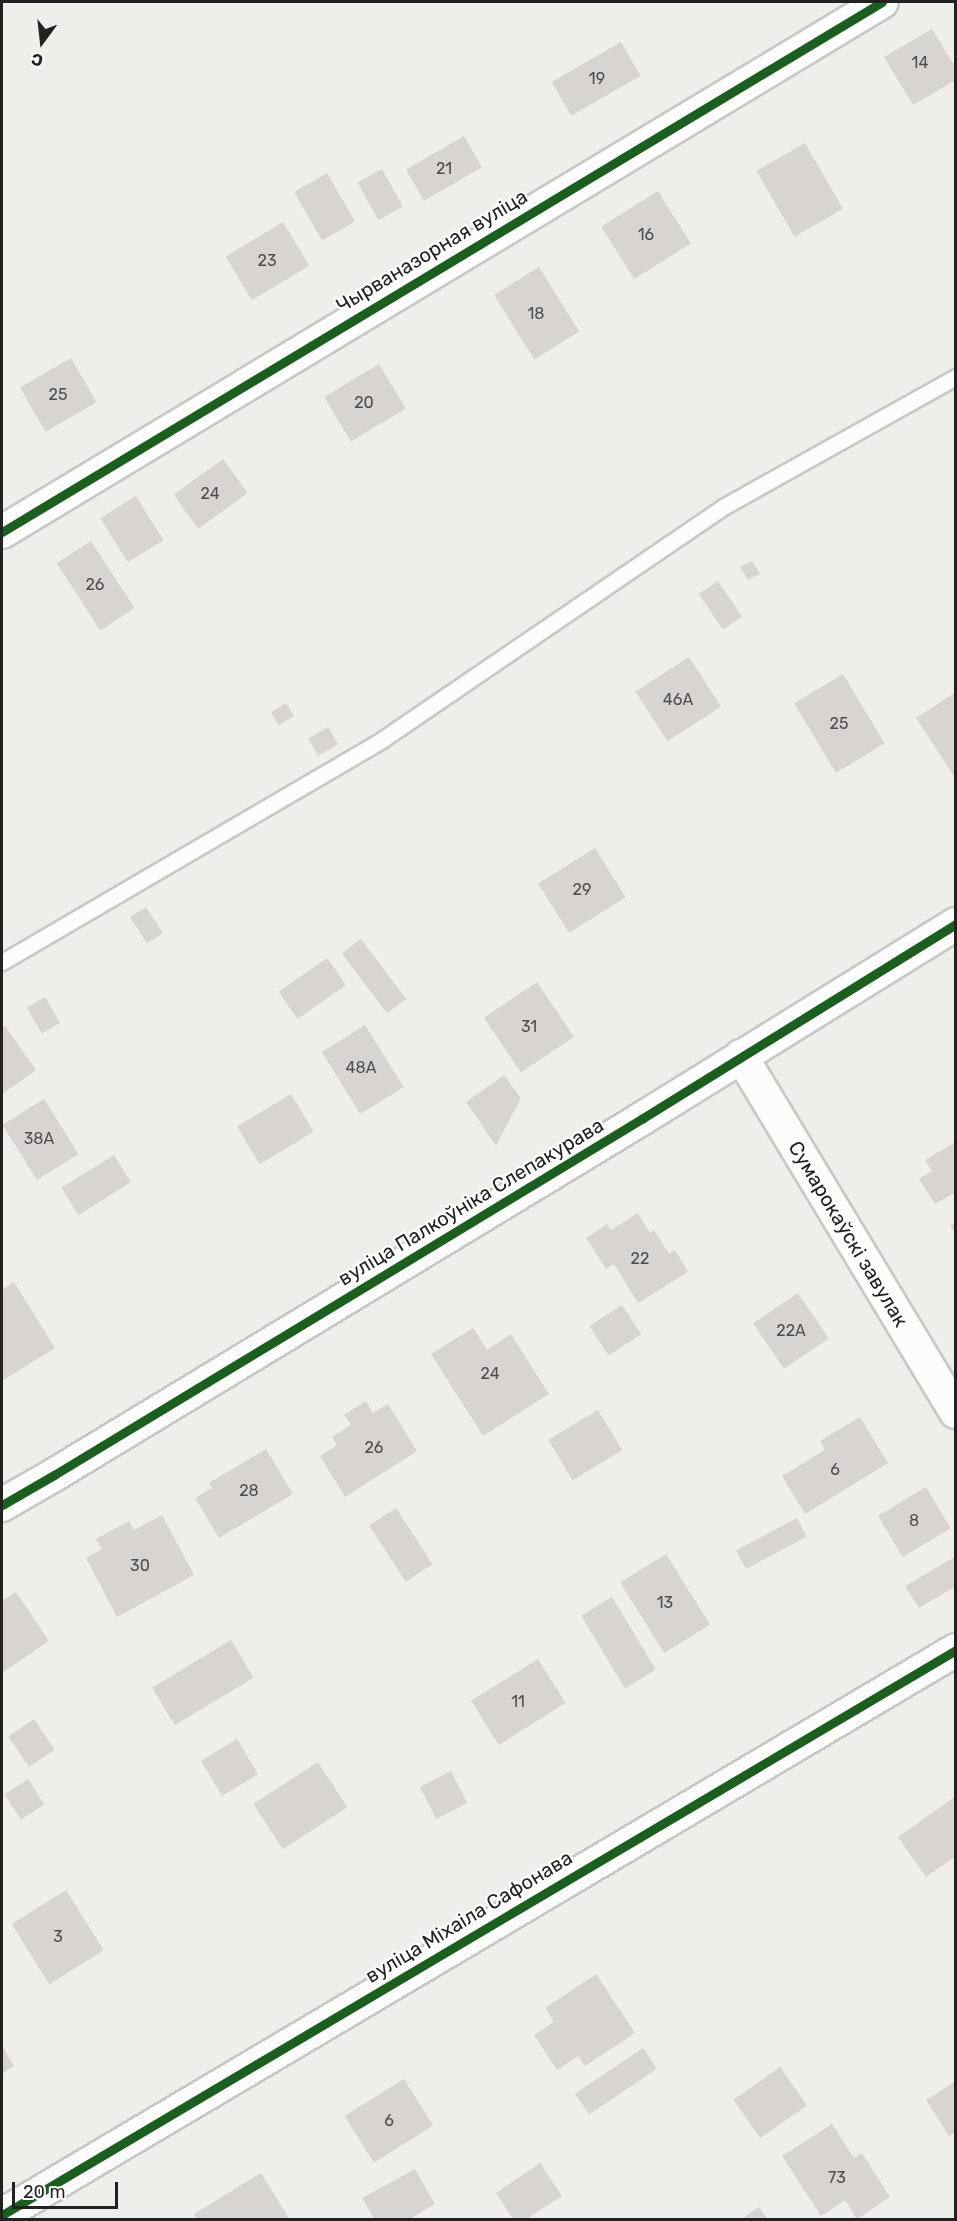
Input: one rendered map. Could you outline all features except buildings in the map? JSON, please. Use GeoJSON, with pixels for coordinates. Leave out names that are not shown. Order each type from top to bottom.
{"type":"FeatureCollection","features":[{"type":"Feature","properties":{"kind":"street","name":"Чырваназорная вуліца"},"geometry":{"type":"LineString","coordinates":[[2,532],[882,2]]}},
{"type":"Feature","properties":{"kind":"street","name":"вуліца Палкоўніка Слепакурава"},"geometry":{"type":"LineString","coordinates":[[2,1505],[146,1420],[956,924]]}},
{"type":"Feature","properties":{"kind":"street","name":"Сумарокаўскі завулак"},"geometry":{"type":"LineString","coordinates":[[741,1056],[956,1412]]}},
{"type":"Feature","properties":{"kind":"street","name":"вуліца Міхаіла Сафонава"},"geometry":{"type":"LineString","coordinates":[[2,2215],[956,1650]]}},
{"type":"Feature","properties":{"kind":"lane"},"geometry":{"type":"LineString","coordinates":[[2,962],[383,739],[723,507],[956,376]]}},
{"type":"Feature","properties":{"kind":"cycle path"},"geometry":{"type":"LineString","coordinates":[[2,532],[882,2]]}},
{"type":"Feature","properties":{"kind":"cycle path"},"geometry":{"type":"LineString","coordinates":[[2,1505],[643,1118],[956,924]]}},
{"type":"Feature","properties":{"kind":"cycle path"},"geometry":{"type":"LineString","coordinates":[[2,2215],[956,1650]]}}]}
